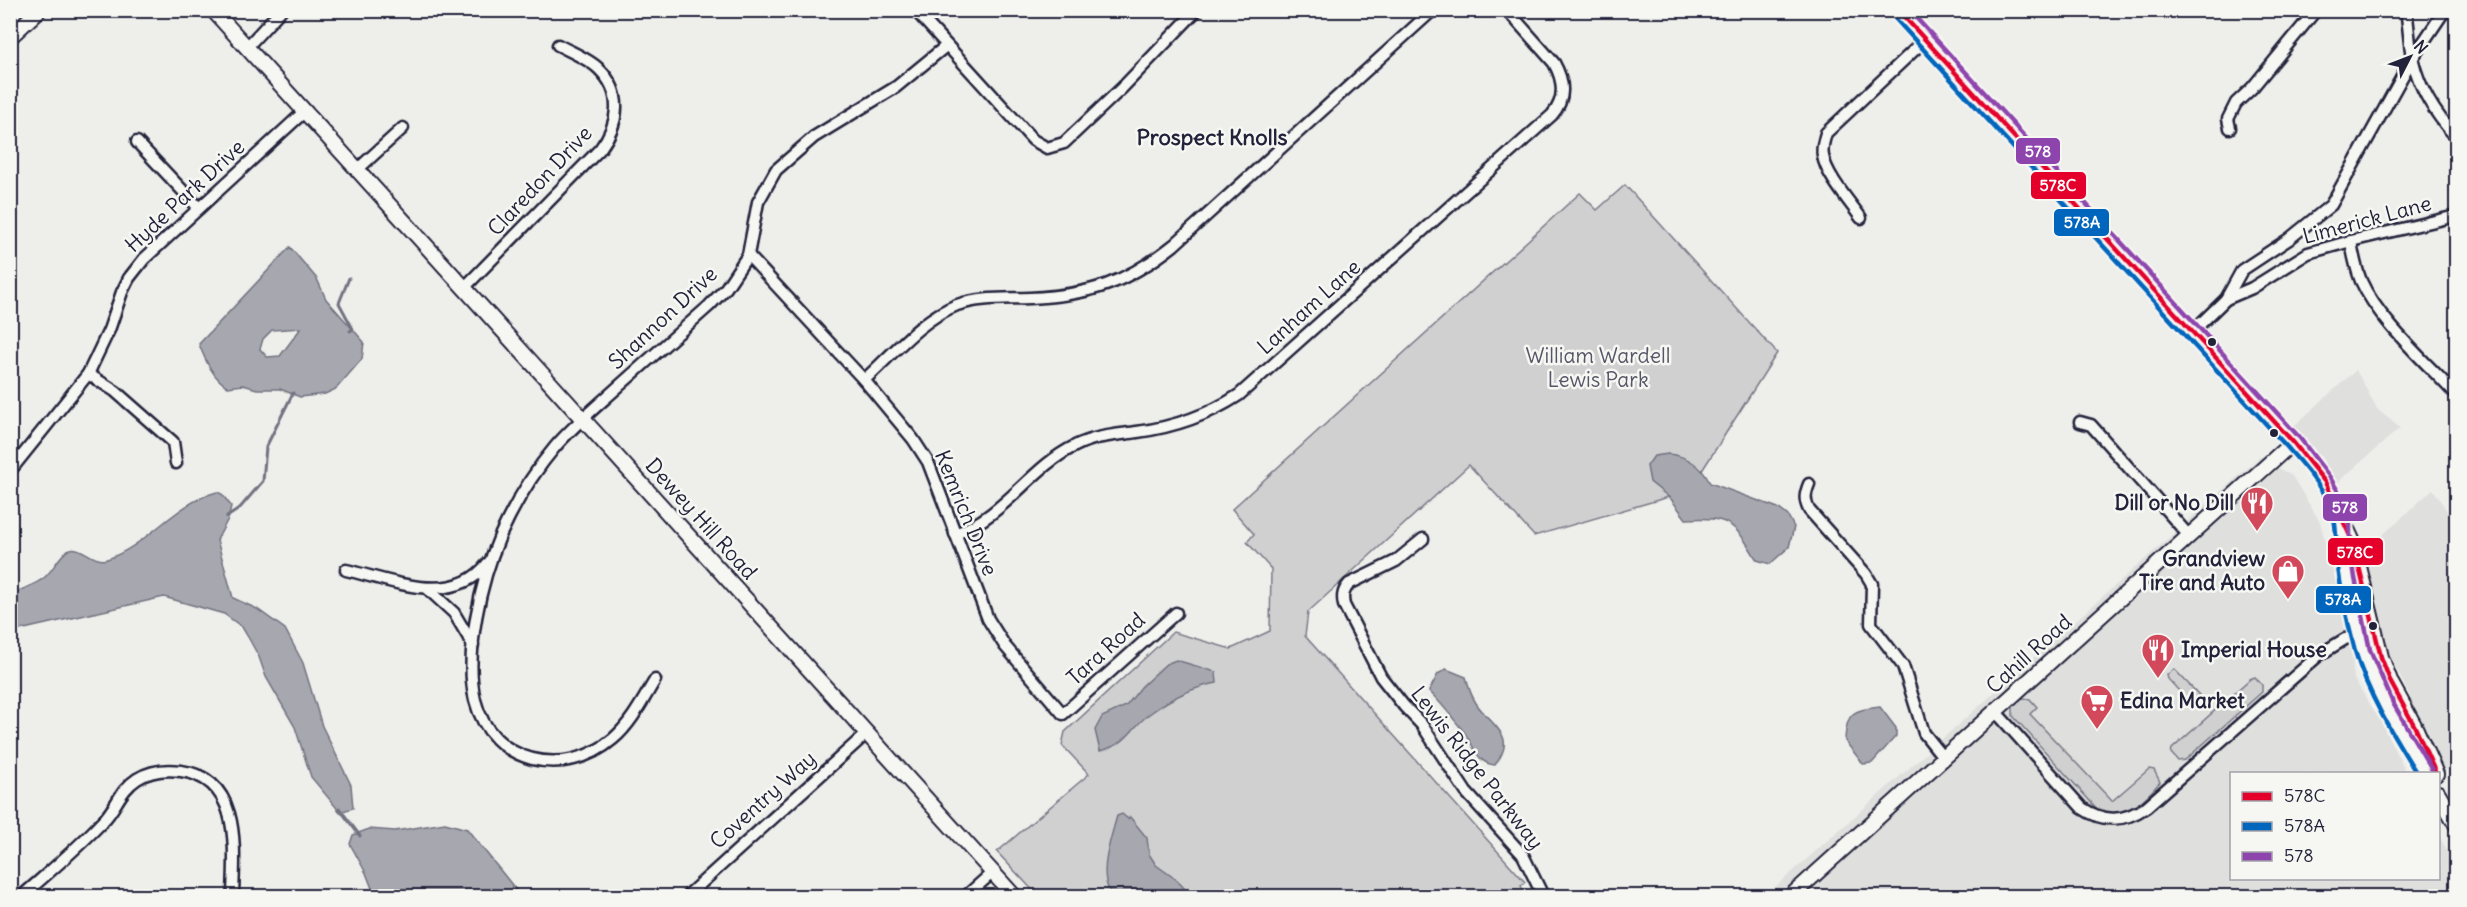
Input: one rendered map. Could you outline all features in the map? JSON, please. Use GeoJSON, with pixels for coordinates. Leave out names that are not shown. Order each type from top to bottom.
{"type":"FeatureCollection","features":[{"type":"Feature","properties":{"kind":"street"},"geometry":{"type":"LineString","coordinates":[[10,37],[39,10]]}},
{"type":"Feature","properties":{"kind":"street","name":"Dewey Hill Road"},"geometry":{"type":"LineString","coordinates":[[213,10],[1014,897]]}},
{"type":"Feature","properties":{"kind":"street"},"geometry":{"type":"LineString","coordinates":[[247,47],[281,10]]}},
{"type":"Feature","properties":{"kind":"street"},"geometry":{"type":"LineString","coordinates":[[915,10],[1033,140],[1047,148],[1064,143],[1122,88],[1197,10]]}},
{"type":"Feature","properties":{"kind":"street"},"geometry":{"type":"LineString","coordinates":[[864,380],[940,313],[958,305],[976,300],[1078,294],[1130,276],[1153,262],[1433,10]]}},
{"type":"Feature","properties":{"kind":"street","name":"Lanham Lane"},"geometry":{"type":"LineString","coordinates":[[955,534],[969,529],[994,513],[1062,453],[1077,445],[1111,434],[1164,428],[1191,421],[1216,410],[1239,395],[1552,115],[1561,98],[1563,84],[1560,74],[1554,63],[1507,10]]}},
{"type":"Feature","properties":{"kind":"street"},"geometry":{"type":"LineString","coordinates":[[1898,10],[2293,442],[2325,482],[2343,525],[2353,542],[2374,631],[2391,683],[2414,725],[2435,772]]}},
{"type":"Feature","properties":{"kind":"street"},"geometry":{"type":"LineString","coordinates":[[2230,128],[2228,119],[2236,103],[2252,88],[2316,10]]}},
{"type":"Feature","properties":{"kind":"street"},"geometry":{"type":"LineString","coordinates":[[2406,10],[2412,59],[2419,81],[2429,102],[2457,137]]}},
{"type":"Feature","properties":{"kind":"street"},"geometry":{"type":"LineString","coordinates":[[2192,332],[2226,298],[2242,270],[2289,239],[2331,205],[2412,59],[2445,10]]}},
{"type":"Feature","properties":{"kind":"street"},"geometry":{"type":"LineString","coordinates":[[1861,218],[1822,157],[1822,145],[1826,133],[1925,40]]}},
{"type":"Feature","properties":{"kind":"street","name":"Claredon Drive"},"geometry":{"type":"LineString","coordinates":[[465,287],[600,149],[615,123],[615,93],[608,79],[598,68],[558,45]]}},
{"type":"Feature","properties":{"kind":"street","name":"Shannon Drive"},"geometry":{"type":"LineString","coordinates":[[655,680],[629,723],[613,739],[579,759],[560,763],[541,762],[507,747],[493,734],[483,719],[476,701],[472,682],[473,645],[480,600],[492,558],[516,505],[554,448],[583,418],[709,306],[726,288],[748,255],[758,202],[776,170],[813,137],[896,87],[946,46]]}},
{"type":"Feature","properties":{"kind":"street","name":"Hyde Park Drive"},"geometry":{"type":"LineString","coordinates":[[10,471],[88,374],[109,330],[129,278],[144,259],[305,111]]}},
{"type":"Feature","properties":{"kind":"street"},"geometry":{"type":"LineString","coordinates":[[358,169],[403,128]]}},
{"type":"Feature","properties":{"kind":"street"},"geometry":{"type":"LineString","coordinates":[[137,142],[199,208]]}},
{"type":"Feature","properties":{"kind":"street","name":"Limerick Lane"},"geometry":{"type":"LineString","coordinates":[[2226,298],[2252,288],[2308,253],[2457,216]]}},
{"type":"Feature","properties":{"kind":"street"},"geometry":{"type":"LineString","coordinates":[[2351,241],[2358,273],[2373,302],[2457,395]]}},
{"type":"Feature","properties":{"kind":"street","name":"Kemrich Drive"},"geometry":{"type":"LineString","coordinates":[[748,255],[864,380],[913,438],[928,462],[988,619],[1005,646],[1063,714]]}},
{"type":"Feature","properties":{"kind":"street"},"geometry":{"type":"LineString","coordinates":[[88,374],[115,391],[173,442],[177,463]]}},
{"type":"Feature","properties":{"kind":"street"},"geometry":{"type":"LineString","coordinates":[[2080,422],[2091,425],[2190,537]]}},
{"type":"Feature","properties":{"kind":"street","name":"Cahill Road"},"geometry":{"type":"LineString","coordinates":[[1791,897],[2293,442]]}},
{"type":"Feature","properties":{"kind":"street"},"geometry":{"type":"LineString","coordinates":[[1809,484],[1805,493],[1805,502],[1809,510],[1866,574],[1872,584],[1871,624],[1903,666],[1924,734],[1944,758]]}},
{"type":"Feature","properties":{"kind":"street"},"geometry":{"type":"LineString","coordinates":[[2343,525],[2345,566],[2358,635],[2376,686],[2425,772]]}},
{"type":"Feature","properties":{"kind":"street","name":"Lewis Ridge Parkway"},"geometry":{"type":"LineString","coordinates":[[1423,539],[1396,561],[1349,584],[1342,598],[1344,605],[1381,677],[1422,725],[1466,792],[1523,855],[1543,897]]}},
{"type":"Feature","properties":{"kind":"street"},"geometry":{"type":"LineString","coordinates":[[346,570],[428,589],[444,589],[471,579],[483,570],[492,558]]}},
{"type":"Feature","properties":{"kind":"street"},"geometry":{"type":"LineString","coordinates":[[428,589],[454,613],[473,645]]}},
{"type":"Feature","properties":{"kind":"street","name":"Tara Road"},"geometry":{"type":"LineString","coordinates":[[1063,714],[1176,613]]}},
{"type":"Feature","properties":{"kind":"street"},"geometry":{"type":"LineString","coordinates":[[1996,712],[2082,808],[2093,816],[2107,820],[2121,819],[2134,815],[2145,807],[2319,655],[2338,642],[2374,631]]}},
{"type":"Feature","properties":{"kind":"street","name":"Coventry Way"},"geometry":{"type":"LineString","coordinates":[[687,897],[866,734]]}},
{"type":"Feature","properties":{"kind":"street"},"geometry":{"type":"LineString","coordinates":[[22,897],[106,819],[124,789],[153,771],[169,769],[186,771],[202,778],[215,788],[225,802],[234,832],[233,897]]}},
{"type":"Feature","properties":{"kind":"street"},"geometry":{"type":"LineString","coordinates":[[2440,785],[2446,806]]}},
{"type":"Feature","properties":{"kind":"street"},"geometry":{"type":"LineString","coordinates":[[2440,795],[2457,824]]}},
{"type":"Feature","properties":{"kind":"street"},"geometry":{"type":"LineString","coordinates":[[966,897],[992,873]]}},
{"type":"Feature","properties":{"kind":"shaded area"},"geometry":{"type":"Polygon","coordinates":[[[290,247],[317,279],[326,299],[364,342],[362,359],[336,389],[325,394],[300,397],[280,389],[257,389],[243,385],[228,387],[214,374],[199,344],[290,247]],[[301,328],[272,330],[263,339],[260,349],[267,357],[280,356],[301,328]]]}},
{"type":"Feature","properties":{"kind":"shaded area"},"geometry":{"type":"Polygon","coordinates":[[[2356,370],[2377,409],[2400,428],[2337,483],[2321,457],[2294,426],[2356,370]]]}},
{"type":"Feature","properties":{"kind":"shaded area"},"geometry":{"type":"Polygon","coordinates":[[[1668,454],[1682,457],[1693,463],[1710,483],[1778,508],[1788,516],[1794,527],[1789,547],[1770,564],[1757,560],[1737,530],[1730,525],[1713,519],[1686,519],[1671,499],[1650,482],[1647,466],[1654,456],[1668,454]]]}},
{"type":"Feature","properties":{"kind":"shaded area"},"geometry":{"type":"Polygon","coordinates":[[[2260,457],[2292,476],[2320,522],[2350,635],[2354,679],[2380,720],[2406,772],[2230,772],[2230,880],[2440,880],[2440,838],[2456,867],[2456,896],[1765,896],[2260,457]]]}},
{"type":"Feature","properties":{"kind":"shaded area"},"geometry":{"type":"Polygon","coordinates":[[[2433,489],[2456,525],[2456,763],[2445,771],[2385,644],[2364,552],[2433,489]]]}},
{"type":"Feature","properties":{"kind":"shaded area"},"geometry":{"type":"Polygon","coordinates":[[[217,492],[222,494],[231,506],[229,517],[217,540],[233,598],[257,609],[285,629],[303,663],[322,726],[351,785],[353,808],[340,812],[311,777],[295,727],[266,677],[259,657],[242,627],[224,614],[164,597],[11,632],[11,594],[44,578],[68,550],[77,549],[97,559],[107,559],[136,544],[188,505],[217,492]]]}},
{"type":"Feature","properties":{"kind":"shaded area"},"geometry":{"type":"Polygon","coordinates":[[[1176,660],[1216,672],[1217,683],[1192,690],[1167,702],[1145,718],[1124,740],[1100,751],[1095,730],[1102,717],[1126,706],[1142,686],[1166,664],[1176,660]]]}},
{"type":"Feature","properties":{"kind":"shaded area"},"geometry":{"type":"Polygon","coordinates":[[[1446,669],[1466,677],[1476,703],[1500,731],[1504,746],[1495,765],[1479,757],[1464,732],[1429,691],[1438,674],[1446,669]]]}},
{"type":"Feature","properties":{"kind":"shaded area"},"geometry":{"type":"Polygon","coordinates":[[[1880,707],[1896,728],[1896,736],[1872,763],[1863,764],[1845,741],[1847,724],[1849,718],[1857,711],[1880,707]]]}},
{"type":"Feature","properties":{"kind":"shaded area"},"geometry":{"type":"Polygon","coordinates":[[[1122,814],[1128,819],[1130,817],[1147,838],[1149,854],[1156,865],[1177,880],[1191,896],[1113,896],[1106,879],[1106,858],[1117,816],[1122,814]]]}},
{"type":"Feature","properties":{"kind":"shaded area"},"geometry":{"type":"Polygon","coordinates":[[[445,823],[467,829],[521,896],[375,896],[366,873],[350,844],[353,835],[369,829],[395,831],[445,823]]]}},
{"type":"Feature","properties":{"kind":"green space","name":"William Wardell Lewis Park"},"geometry":{"type":"Polygon","coordinates":[[[1625,185],[1777,353],[1689,491],[1534,536],[1469,465],[1308,612],[1305,636],[1525,882],[1521,886],[1526,896],[1038,896],[997,852],[1089,774],[1062,745],[1065,732],[1173,632],[1231,649],[1270,631],[1271,569],[1247,542],[1254,534],[1232,509],[1580,193],[1597,210],[1625,185]]]}},
{"type":"Feature","properties":{"kind":"green space"},"geometry":{"type":"Polygon","coordinates":[[[2174,669],[2199,695],[2190,703],[2168,679],[2167,675],[2174,669]]]}},
{"type":"Feature","properties":{"kind":"green space"},"geometry":{"type":"Polygon","coordinates":[[[2255,677],[2262,685],[2262,692],[2185,760],[2178,761],[2171,753],[2172,749],[2255,677]]]}},
{"type":"Feature","properties":{"kind":"green space"},"geometry":{"type":"Polygon","coordinates":[[[2022,698],[2030,699],[2037,707],[2030,714],[2112,801],[2149,769],[2154,770],[2160,782],[2141,802],[2125,811],[2108,813],[2099,811],[2013,716],[2013,706],[2022,698]]]}},
{"type":"Feature","properties":{"kind":"waterway"},"geometry":{"type":"LineString","coordinates":[[349,278],[339,303],[353,329],[350,331]]}},
{"type":"Feature","properties":{"kind":"waterway"},"geometry":{"type":"LineString","coordinates":[[227,517],[239,509],[263,481],[266,447],[293,393]]}},
{"type":"Feature","properties":{"kind":"waterway"},"geometry":{"type":"LineString","coordinates":[[339,808],[360,836]]}},
{"type":"Feature","properties":{"kind":"transit line","name":"578C"},"geometry":{"type":"LineString","coordinates":[[1898,10],[2293,442],[2325,482],[2353,542],[2381,657],[2391,683],[2414,725],[2435,772]]}},
{"type":"Feature","properties":{"kind":"transit line","name":"578"},"geometry":{"type":"LineString","coordinates":[[1909,10],[2299,437],[2329,476],[2342,498],[2350,523],[2350,544],[2355,578],[2370,650],[2393,703],[2432,770]]}},
{"type":"Feature","properties":{"kind":"transit line","name":"578A"},"geometry":{"type":"LineString","coordinates":[[1892,15],[2287,447],[2320,488],[2335,521],[2342,595],[2360,667],[2382,714],[2416,772]]}},
{"type":"Feature","properties":{"kind":"place","name":"Dill or No Dill"},"geometry":{"type":"Point","coordinates":[2257,532]}},
{"type":"Feature","properties":{"kind":"place","name":"Grandview Tire and Auto"},"geometry":{"type":"Point","coordinates":[2288,600]}},
{"type":"Feature","properties":{"kind":"place","name":"Imperial House"},"geometry":{"type":"Point","coordinates":[2158,679]}},
{"type":"Feature","properties":{"kind":"place","name":"Edina Market"},"geometry":{"type":"Point","coordinates":[2097,730]}},
{"type":"Feature","properties":{"kind":"district","name":"Prospect Knolls"},"geometry":{"type":"Point","coordinates":[1212,137]}}]}
